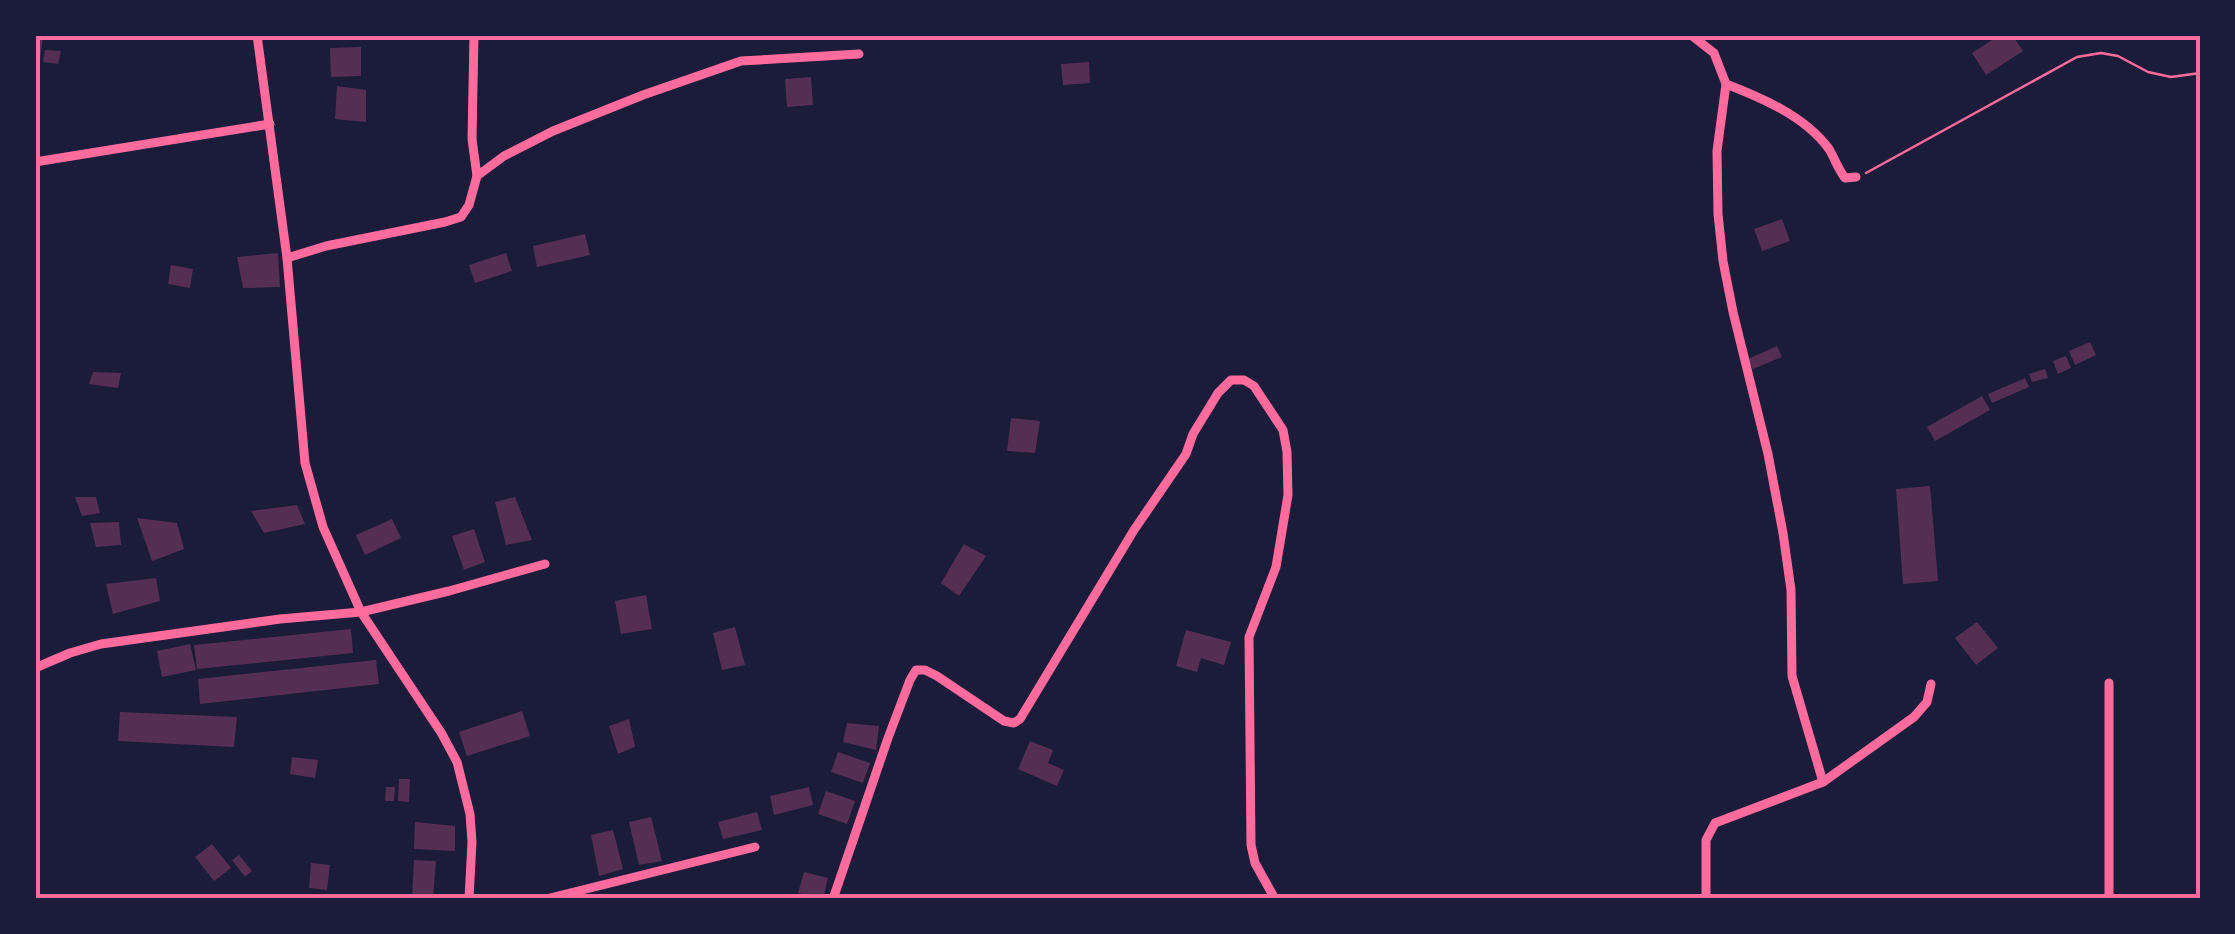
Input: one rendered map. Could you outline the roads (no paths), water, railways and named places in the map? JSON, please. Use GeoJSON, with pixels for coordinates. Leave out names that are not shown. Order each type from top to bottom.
{"type":"FeatureCollection","features":[{"type":"Feature","properties":{"kind":"street"},"geometry":{"type":"LineString","coordinates":[[257,35],[287,258],[306,463],[323,527],[361,612],[457,762],[470,814],[469,899]]}},
{"type":"Feature","properties":{"kind":"street"},"geometry":{"type":"LineString","coordinates":[[287,258],[461,216],[469,205],[477,176],[472,138],[474,35]]}},
{"type":"Feature","properties":{"kind":"street"},"geometry":{"type":"LineString","coordinates":[[1690,35],[1714,53],[1726,84],[1717,151],[1723,261],[1784,533],[1791,590],[1792,676],[1823,782]]}},
{"type":"Feature","properties":{"kind":"street"},"geometry":{"type":"LineString","coordinates":[[477,176],[504,156],[553,131],[719,67],[764,58],[860,54]]}},
{"type":"Feature","properties":{"kind":"street"},"geometry":{"type":"LineString","coordinates":[[1726,84],[1762,98],[1798,120],[1831,152],[1845,178],[1856,177]]}},
{"type":"Feature","properties":{"kind":"street"},"geometry":{"type":"LineString","coordinates":[[35,162],[270,124]]}},
{"type":"Feature","properties":{"kind":"street"},"geometry":{"type":"LineString","coordinates":[[834,899],[882,756],[916,670],[937,676],[1004,722],[1020,719],[1134,530],[1186,454],[1193,434],[1218,393],[1231,380],[1244,380],[1254,386],[1283,430],[1287,452],[1288,495],[1276,566],[1249,637],[1251,845],[1255,862],[1276,899]]}},
{"type":"Feature","properties":{"kind":"street"},"geometry":{"type":"LineString","coordinates":[[35,668],[70,653],[139,637],[361,612],[545,564]]}},
{"type":"Feature","properties":{"kind":"street"},"geometry":{"type":"LineString","coordinates":[[2108,899],[2110,683]]}},
{"type":"Feature","properties":{"kind":"street"},"geometry":{"type":"LineString","coordinates":[[1706,899],[1706,840],[1715,823],[1823,782],[1914,718],[1927,702],[1931,684]]}},
{"type":"Feature","properties":{"kind":"street"},"geometry":{"type":"LineString","coordinates":[[546,899],[755,847]]}},
{"type":"Feature","properties":{"kind":"street"},"geometry":{"type":"LineString","coordinates":[[244,899],[271,899]]}}]}
